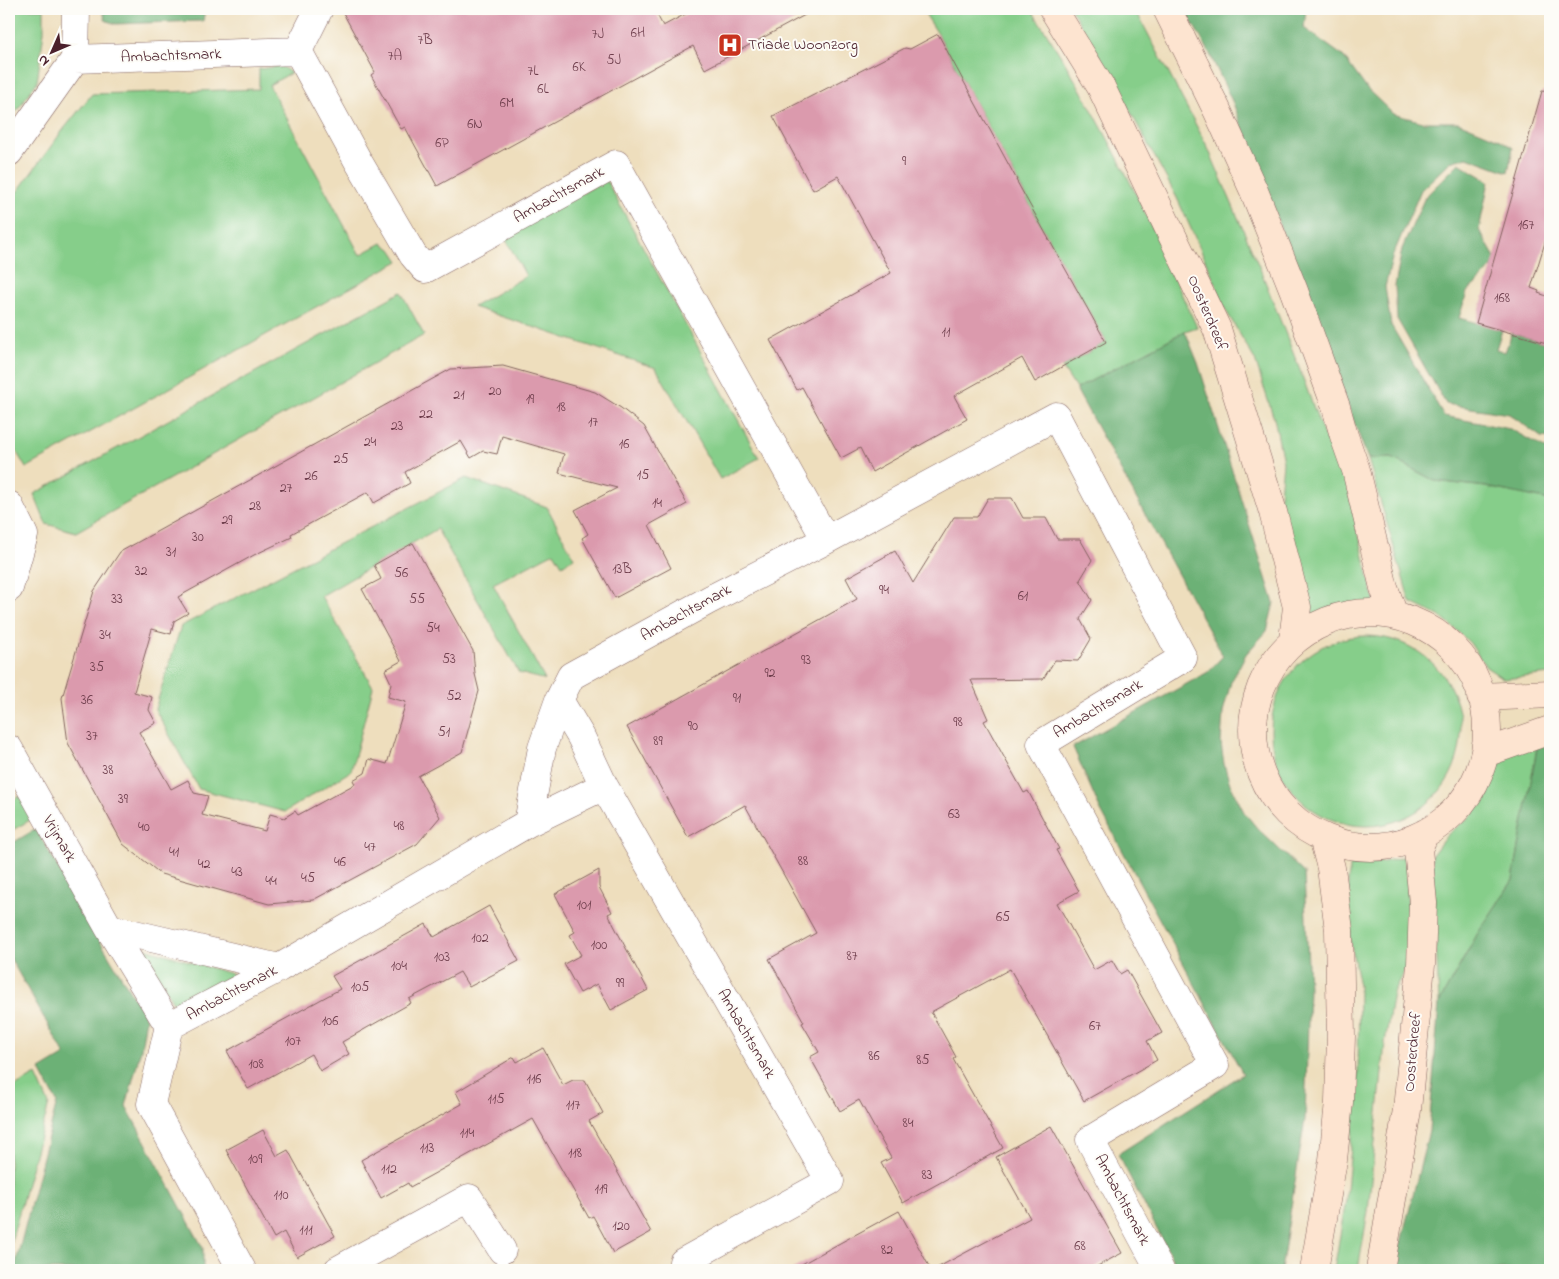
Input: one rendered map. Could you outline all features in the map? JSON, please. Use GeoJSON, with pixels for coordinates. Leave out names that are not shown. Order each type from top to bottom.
{"type":"FeatureCollection","features":[{"type":"Feature","properties":{"kind":"main road","name":"Oosterdreef"},"geometry":{"type":"LineString","coordinates":[[1053,9],[1101,86],[1218,329],[1273,512],[1297,607],[1294,640]]}},
{"type":"Feature","properties":{"kind":"main road"},"geometry":{"type":"LineString","coordinates":[[1167,9],[1217,110],[1254,191],[1294,291],[1336,406],[1356,470],[1384,588],[1394,615]]}},
{"type":"Feature","properties":{"kind":"main road"},"geometry":{"type":"LineString","coordinates":[[1359,612],[1394,615],[1428,628],[1457,652],[1478,682],[1487,718],[1485,753],[1473,786],[1453,813],[1425,833],[1400,843],[1374,847],[1348,845],[1324,837],[1294,820],[1272,794],[1257,764],[1253,738],[1252,730],[1257,696],[1271,666],[1294,640],[1324,621],[1359,612]]}},
{"type":"Feature","properties":{"kind":"main road"},"geometry":{"type":"LineString","coordinates":[[1481,697],[1550,694]]}},
{"type":"Feature","properties":{"kind":"main road"},"geometry":{"type":"LineString","coordinates":[[1485,753],[1550,730]]}},
{"type":"Feature","properties":{"kind":"main road","name":"Oosterdreef"},"geometry":{"type":"LineString","coordinates":[[1380,1270],[1407,1110],[1421,965],[1422,903],[1418,849],[1425,833]]}},
{"type":"Feature","properties":{"kind":"main road"},"geometry":{"type":"LineString","coordinates":[[1314,1270],[1333,1160],[1339,1102],[1341,1036],[1340,930],[1331,868],[1324,837]]}},
{"type":"Feature","properties":{"kind":"street"},"geometry":{"type":"LineString","coordinates":[[9,152],[75,59],[76,9]]}},
{"type":"Feature","properties":{"kind":"street"},"geometry":{"type":"LineString","coordinates":[[298,51],[319,9]]}},
{"type":"Feature","properties":{"kind":"street","name":"Ambachtsmark"},"geometry":{"type":"LineString","coordinates":[[75,59],[298,51],[362,170],[413,255],[425,268],[616,164],[826,540]]}},
{"type":"Feature","properties":{"kind":"street","name":"Ambachtsmark"},"geometry":{"type":"LineString","coordinates":[[528,823],[542,748],[559,700],[571,676],[709,600],[826,540],[1056,416],[1183,658],[1041,744],[1215,1065],[1090,1140],[1160,1270]]}},
{"type":"Feature","properties":{"kind":"street"},"geometry":{"type":"LineString","coordinates":[[9,504],[24,534],[9,588]]}},
{"type":"Feature","properties":{"kind":"street","name":"Ambachtsmark"},"geometry":{"type":"LineString","coordinates":[[559,700],[581,737],[604,786],[830,1181],[684,1262],[688,1270]]}},
{"type":"Feature","properties":{"kind":"street","name":"Vrijmark"},"geometry":{"type":"LineString","coordinates":[[9,749],[109,928],[169,1026]]}},
{"type":"Feature","properties":{"kind":"street","name":"Ambachtsmark"},"geometry":{"type":"LineString","coordinates":[[242,1270],[150,1104],[169,1026],[279,968],[528,823],[604,786]]}},
{"type":"Feature","properties":{"kind":"street"},"geometry":{"type":"LineString","coordinates":[[109,928],[279,968]]}},
{"type":"Feature","properties":{"kind":"street"},"geometry":{"type":"LineString","coordinates":[[338,1270],[469,1198],[502,1250]]}},
{"type":"Feature","properties":{"kind":"green space"},"geometry":{"type":"Polygon","coordinates":[[[9,9],[44,9],[44,31],[37,82],[9,122],[9,9]]]}},
{"type":"Feature","properties":{"kind":"green space"},"geometry":{"type":"Polygon","coordinates":[[[103,9],[205,9],[203,21],[115,24],[105,20],[103,9]]]}},
{"type":"Feature","properties":{"kind":"green space"},"geometry":{"type":"Polygon","coordinates":[[[922,9],[1031,9],[1064,61],[1109,141],[1150,223],[1197,327],[1185,331],[1076,389],[1062,367],[1106,342],[938,34],[922,9]]]}},
{"type":"Feature","properties":{"kind":"green space"},"geometry":{"type":"Polygon","coordinates":[[[1071,9],[1135,9],[1207,146],[1261,271],[1323,433],[1347,484],[1376,608],[1358,607],[1342,609],[1310,619],[1279,506],[1283,462],[1275,422],[1255,360],[1225,309],[1212,275],[1177,198],[1110,74],[1071,9]]]}},
{"type":"Feature","properties":{"kind":"green space"},"geometry":{"type":"Polygon","coordinates":[[[1184,9],[1306,9],[1304,28],[1343,56],[1367,89],[1393,114],[1423,122],[1458,122],[1499,139],[1513,148],[1508,172],[1467,157],[1450,162],[1421,190],[1393,255],[1385,287],[1391,325],[1444,416],[1510,429],[1550,451],[1550,500],[1486,487],[1435,481],[1392,458],[1368,459],[1233,103],[1207,48],[1184,9]]]}},
{"type":"Feature","properties":{"kind":"green space"},"geometry":{"type":"Polygon","coordinates":[[[281,66],[291,73],[269,85],[360,255],[382,243],[391,249],[399,261],[26,468],[9,439],[9,203],[92,94],[259,89],[259,69],[281,66]]]}},
{"type":"Feature","properties":{"kind":"green space"},"geometry":{"type":"Polygon","coordinates":[[[1459,163],[1489,181],[1479,230],[1497,261],[1467,292],[1459,318],[1502,330],[1496,349],[1505,352],[1512,333],[1550,344],[1550,438],[1541,437],[1509,414],[1446,404],[1397,319],[1395,286],[1402,249],[1425,197],[1459,163]]]}},
{"type":"Feature","properties":{"kind":"green space"},"geometry":{"type":"Polygon","coordinates":[[[606,180],[759,458],[720,479],[656,368],[473,307],[526,276],[504,236],[606,180]]]}},
{"type":"Feature","properties":{"kind":"green space"},"geometry":{"type":"Polygon","coordinates":[[[401,292],[424,335],[76,532],[46,524],[34,494],[401,292]]]}},
{"type":"Feature","properties":{"kind":"green space"},"geometry":{"type":"Polygon","coordinates":[[[1185,331],[1198,363],[1274,603],[1267,631],[1246,654],[1231,682],[1223,712],[1221,743],[1224,764],[1230,784],[1244,812],[1257,828],[1304,873],[1309,988],[1305,1119],[1281,1270],[1178,1270],[1118,1154],[1243,1074],[1100,809],[1073,747],[1208,672],[1223,656],[1076,389],[1185,331]]]}},
{"type":"Feature","properties":{"kind":"green space"},"geometry":{"type":"Polygon","coordinates":[[[1392,458],[1435,481],[1486,487],[1550,500],[1550,674],[1504,679],[1486,667],[1470,643],[1455,629],[1439,616],[1410,602],[1368,459],[1392,458]]]}},
{"type":"Feature","properties":{"kind":"green space"},"geometry":{"type":"Polygon","coordinates":[[[466,478],[547,507],[574,558],[562,565],[554,552],[493,584],[545,680],[519,673],[437,529],[321,596],[373,687],[351,771],[285,812],[199,789],[155,709],[181,626],[466,478]]]}},
{"type":"Feature","properties":{"kind":"green space"},"geometry":{"type":"Polygon","coordinates":[[[1357,636],[1375,636],[1394,640],[1411,647],[1433,664],[1445,678],[1454,695],[1461,722],[1461,740],[1454,767],[1445,784],[1433,798],[1411,815],[1394,822],[1375,826],[1357,826],[1338,822],[1321,815],[1299,798],[1287,784],[1275,759],[1271,740],[1271,722],[1275,703],[1282,686],[1299,664],[1313,652],[1338,640],[1357,636]]]}},
{"type":"Feature","properties":{"kind":"green space"},"geometry":{"type":"Polygon","coordinates":[[[1550,739],[1550,927],[1546,929],[1550,940],[1550,1270],[1394,1270],[1429,1131],[1439,1003],[1478,933],[1513,880],[1538,742],[1550,739]]]}},
{"type":"Feature","properties":{"kind":"green space"},"geometry":{"type":"Polygon","coordinates":[[[1538,742],[1513,880],[1478,933],[1439,1003],[1432,855],[1447,835],[1473,814],[1496,769],[1510,749],[1538,742]]]}},
{"type":"Feature","properties":{"kind":"green space"},"geometry":{"type":"Polygon","coordinates":[[[20,796],[32,819],[9,832],[9,802],[20,796]]]}},
{"type":"Feature","properties":{"kind":"green space"},"geometry":{"type":"Polygon","coordinates":[[[36,829],[146,1018],[141,1049],[126,1106],[203,1248],[203,1270],[14,1270],[57,1102],[40,1070],[65,1055],[9,956],[9,845],[36,829]]]}},
{"type":"Feature","properties":{"kind":"green space"},"geometry":{"type":"Polygon","coordinates":[[[1407,856],[1408,964],[1393,992],[1385,1043],[1368,1211],[1358,1270],[1334,1270],[1346,1200],[1358,1074],[1359,986],[1350,939],[1348,880],[1351,863],[1383,862],[1407,856]]]}},
{"type":"Feature","properties":{"kind":"green space"},"geometry":{"type":"Polygon","coordinates":[[[138,946],[235,975],[176,1007],[138,946]]]}},
{"type":"Feature","properties":{"kind":"green space"},"geometry":{"type":"Polygon","coordinates":[[[36,1075],[49,1104],[9,1249],[9,1090],[36,1075]]]}},
{"type":"Feature","properties":{"kind":"building"},"geometry":{"type":"Polygon","coordinates":[[[341,9],[654,9],[663,26],[695,9],[816,9],[705,69],[693,46],[437,186],[405,127],[401,129],[371,75],[375,72],[341,9]]]}},
{"type":"Feature","properties":{"kind":"building"},"geometry":{"type":"Polygon","coordinates":[[[938,34],[1106,342],[1035,382],[1022,358],[954,396],[967,419],[872,472],[860,448],[841,458],[802,387],[797,390],[770,340],[891,273],[838,176],[813,190],[773,116],[905,48],[910,49],[938,34]]]}},
{"type":"Feature","properties":{"kind":"building"},"geometry":{"type":"Polygon","coordinates":[[[1542,91],[1550,92],[1550,226],[1531,288],[1539,291],[1538,293],[1550,297],[1550,344],[1476,323],[1542,91]]]}},
{"type":"Feature","properties":{"kind":"building"},"geometry":{"type":"Polygon","coordinates":[[[503,366],[595,392],[621,408],[644,426],[687,504],[649,525],[671,568],[615,598],[582,538],[588,534],[575,510],[617,488],[559,473],[564,454],[502,436],[497,454],[483,451],[471,458],[461,441],[405,472],[410,483],[374,503],[368,492],[291,534],[292,537],[254,555],[178,597],[188,613],[174,621],[171,634],[152,629],[134,692],[152,697],[149,710],[156,723],[139,732],[171,789],[188,780],[194,793],[208,796],[202,815],[265,831],[270,814],[284,818],[295,811],[298,815],[355,784],[353,780],[365,773],[369,759],[387,764],[406,702],[388,697],[391,683],[385,670],[401,661],[362,589],[381,579],[374,565],[413,543],[473,651],[479,691],[462,752],[418,776],[440,817],[417,844],[313,900],[269,904],[161,874],[123,844],[68,743],[62,698],[94,591],[120,552],[451,369],[503,366]]]}},
{"type":"Feature","properties":{"kind":"building"},"geometry":{"type":"Polygon","coordinates":[[[988,498],[1012,498],[1023,518],[1046,518],[1057,539],[1080,539],[1092,560],[1080,580],[1092,600],[1080,619],[1091,639],[1078,661],[1055,660],[1043,679],[971,680],[988,719],[984,721],[1024,793],[1028,791],[1059,849],[1056,850],[1079,891],[1057,903],[1094,970],[1112,960],[1120,974],[1127,970],[1162,1033],[1147,1041],[1157,1060],[1084,1101],[1010,969],[931,1012],[956,1057],[953,1059],[1003,1148],[903,1203],[881,1163],[891,1158],[859,1100],[840,1111],[810,1057],[819,1052],[769,959],[816,933],[745,805],[688,837],[627,727],[857,599],[846,578],[895,551],[913,583],[954,517],[977,517],[988,498]]]}},
{"type":"Feature","properties":{"kind":"building"},"geometry":{"type":"Polygon","coordinates":[[[599,870],[599,887],[612,912],[608,914],[648,990],[611,1010],[597,984],[580,993],[564,964],[581,955],[570,935],[575,932],[555,894],[599,870]]]}},
{"type":"Feature","properties":{"kind":"building"},"geometry":{"type":"Polygon","coordinates":[[[489,906],[519,961],[469,987],[460,972],[409,999],[411,1003],[342,1042],[349,1054],[320,1071],[311,1054],[248,1089],[227,1051],[340,989],[332,976],[426,924],[434,937],[489,906]]]}},
{"type":"Feature","properties":{"kind":"building"},"geometry":{"type":"Polygon","coordinates":[[[543,1048],[563,1085],[573,1080],[585,1080],[603,1113],[589,1121],[651,1232],[613,1253],[593,1216],[589,1218],[533,1119],[410,1187],[408,1183],[381,1198],[361,1160],[462,1104],[456,1092],[514,1057],[517,1062],[543,1048]]]}},
{"type":"Feature","properties":{"kind":"building"},"geometry":{"type":"Polygon","coordinates":[[[1051,1126],[1122,1253],[1090,1270],[933,1270],[1030,1218],[996,1157],[1051,1126]]]}},
{"type":"Feature","properties":{"kind":"building"},"geometry":{"type":"Polygon","coordinates":[[[263,1130],[277,1156],[288,1150],[335,1236],[297,1257],[284,1232],[274,1238],[226,1150],[263,1130]]]}},
{"type":"Feature","properties":{"kind":"building"},"geometry":{"type":"Polygon","coordinates":[[[899,1211],[931,1270],[791,1270],[840,1243],[899,1211]]]}},
{"type":"Feature","properties":{"kind":"place","name":"Triade Woonzorg"},"geometry":{"type":"Point","coordinates":[730,45]}}]}
